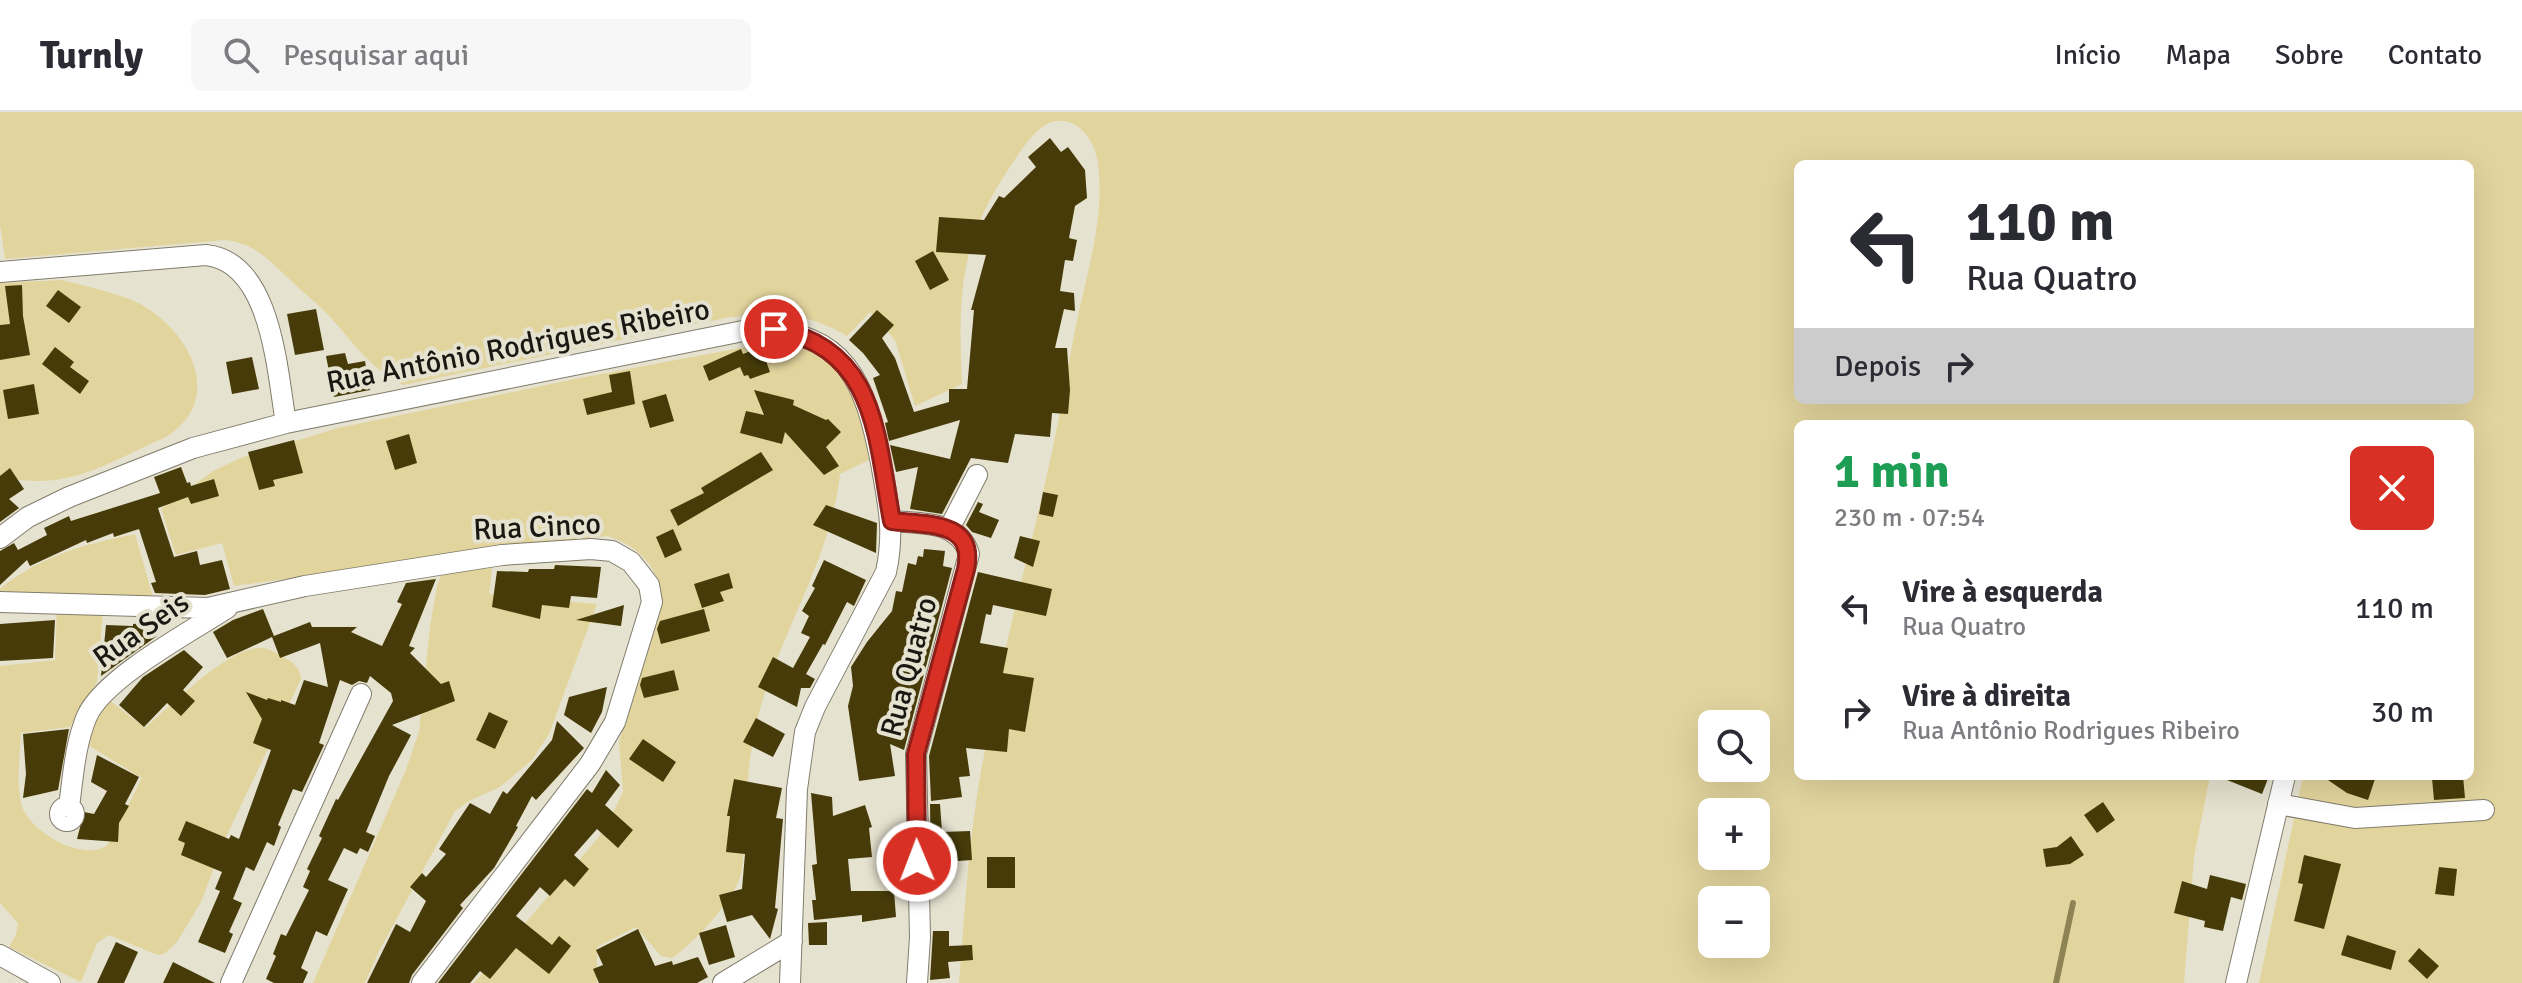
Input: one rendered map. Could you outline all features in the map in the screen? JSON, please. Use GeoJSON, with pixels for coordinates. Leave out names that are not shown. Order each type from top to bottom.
{"type":"FeatureCollection","features":[{"type":"Feature","properties":{"kind":"street"},"geometry":{"type":"LineString","coordinates":[[0,272],[206,255],[226,259],[248,280],[265,315],[286,423]]}},
{"type":"Feature","properties":{"kind":"street","name":"Rua Antônio Rodrigues Ribeiro"},"geometry":{"type":"LineString","coordinates":[[0,538],[28,517],[69,497],[193,448],[286,423],[753,329],[774,329],[803,336],[828,349],[855,378],[870,411],[892,521],[891,550],[886,572],[805,732],[797,789],[790,983]]}},
{"type":"Feature","properties":{"kind":"street"},"geometry":{"type":"LineString","coordinates":[[892,521],[949,529],[977,475]]}},
{"type":"Feature","properties":{"kind":"street","name":"Rua Quatro"},"geometry":{"type":"LineString","coordinates":[[917,983],[920,937],[916,754],[969,554],[962,540],[949,529]]}},
{"type":"Feature","properties":{"kind":"street","name":"Rua Cinco"},"geometry":{"type":"LineString","coordinates":[[0,602],[195,608],[233,603],[305,586],[502,555],[591,549],[619,553],[638,568],[649,585],[650,609],[615,722],[601,748],[422,983]]}},
{"type":"Feature","properties":{"kind":"street","name":"Rua Seis"},"geometry":{"type":"LineString","coordinates":[[69,807],[81,734],[88,714],[100,695],[233,603]]}},
{"type":"Feature","properties":{"kind":"street"},"geometry":{"type":"LineString","coordinates":[[231,983],[361,694]]}},
{"type":"Feature","properties":{"kind":"street"},"geometry":{"type":"LineString","coordinates":[[2236,983],[2284,780]]}},
{"type":"Feature","properties":{"kind":"street"},"geometry":{"type":"LineString","coordinates":[[2278,804],[2355,818],[2484,810]]}},
{"type":"Feature","properties":{"kind":"street"},"geometry":{"type":"LineString","coordinates":[[723,983],[792,941]]}},
{"type":"Feature","properties":{"kind":"street"},"geometry":{"type":"LineString","coordinates":[[0,955],[50,983]]}},
{"type":"Feature","properties":{"kind":"shaded area"},"geometry":{"type":"Polygon","coordinates":[[[0,112],[2522,112],[2522,983],[2259,983],[2302,780],[2474,780],[2474,420],[1794,420],[1794,780],[2209,780],[2194,857],[2184,983],[959,983],[970,848],[981,769],[1050,460],[1097,225],[1100,184],[1097,158],[1089,138],[1080,128],[1059,121],[1044,126],[1024,146],[996,189],[972,242],[966,268],[961,321],[962,384],[915,406],[895,340],[870,312],[847,336],[802,317],[773,314],[742,316],[403,385],[378,369],[327,313],[274,264],[244,245],[225,240],[5,259],[0,224],[0,112]]]}},
{"type":"Feature","properties":{"kind":"shaded area"},"geometry":{"type":"Polygon","coordinates":[[[62,280],[140,304],[174,331],[194,366],[197,385],[194,404],[184,421],[166,437],[86,473],[46,481],[0,476],[0,283],[62,280]]]}},
{"type":"Feature","properties":{"kind":"shaded area"},"geometry":{"type":"Polygon","coordinates":[[[778,341],[805,344],[842,370],[863,419],[869,460],[840,474],[824,542],[761,706],[749,764],[743,865],[739,880],[710,923],[672,958],[661,956],[636,927],[597,947],[597,983],[474,983],[598,838],[623,791],[619,742],[661,610],[659,585],[649,563],[631,547],[607,536],[234,586],[222,543],[176,555],[161,509],[213,471],[243,457],[338,428],[778,341]]]}},
{"type":"Feature","properties":{"kind":"shaded area"},"geometry":{"type":"Polygon","coordinates":[[[135,534],[153,597],[0,594],[0,589],[15,578],[47,560],[81,547],[135,534]]]}},
{"type":"Feature","properties":{"kind":"shaded area"},"geometry":{"type":"Polygon","coordinates":[[[492,568],[489,594],[597,604],[549,734],[532,760],[500,787],[455,811],[365,983],[313,983],[405,772],[419,732],[430,627],[442,573],[492,568]]]}},
{"type":"Feature","properties":{"kind":"shaded area"},"geometry":{"type":"Polygon","coordinates":[[[57,609],[103,611],[97,682],[70,727],[21,733],[19,786],[25,814],[45,833],[71,847],[97,850],[108,845],[142,778],[86,744],[90,728],[108,699],[145,728],[216,668],[246,651],[260,648],[266,648],[293,663],[301,679],[225,839],[201,902],[177,942],[164,954],[158,955],[109,935],[97,943],[81,982],[9,947],[18,923],[0,903],[0,666],[55,660],[57,609]]]}},
{"type":"Feature","properties":{"kind":"building"},"geometry":{"type":"Polygon","coordinates":[[[1050,138],[1061,152],[1068,147],[1085,170],[1087,198],[1075,206],[1069,238],[1077,240],[1073,261],[1065,260],[1060,291],[1074,293],[1075,311],[1064,309],[1055,348],[1067,348],[1068,414],[1052,413],[1050,437],[1015,434],[1008,463],[971,458],[942,514],[910,509],[918,467],[896,472],[890,445],[950,459],[960,420],[889,441],[885,423],[888,422],[873,378],[880,375],[849,340],[877,310],[894,325],[882,338],[895,358],[914,412],[949,402],[949,389],[967,389],[974,310],[971,310],[986,255],[936,252],[939,217],[984,220],[999,196],[1004,198],[1036,167],[1028,157],[1050,138]]]}},
{"type":"Feature","properties":{"kind":"building"},"geometry":{"type":"Polygon","coordinates":[[[933,251],[949,280],[930,290],[915,261],[933,251]]]}},
{"type":"Feature","properties":{"kind":"building"},"geometry":{"type":"Polygon","coordinates":[[[22,285],[23,316],[30,355],[0,360],[0,325],[10,324],[5,286],[22,285]]]}},
{"type":"Feature","properties":{"kind":"building"},"geometry":{"type":"Polygon","coordinates":[[[58,290],[81,307],[69,323],[46,306],[58,290]]]}},
{"type":"Feature","properties":{"kind":"building"},"geometry":{"type":"Polygon","coordinates":[[[316,309],[324,350],[295,355],[287,314],[316,309]]]}},
{"type":"Feature","properties":{"kind":"building"},"geometry":{"type":"Polygon","coordinates":[[[55,347],[74,362],[70,367],[89,381],[80,394],[42,364],[55,347]]]}},
{"type":"Feature","properties":{"kind":"building"},"geometry":{"type":"Polygon","coordinates":[[[761,347],[770,372],[750,379],[748,375],[744,376],[740,367],[709,381],[703,366],[741,349],[743,354],[761,347]]]}},
{"type":"Feature","properties":{"kind":"building"},"geometry":{"type":"Polygon","coordinates":[[[345,353],[348,364],[365,361],[370,390],[334,397],[326,356],[345,353]]]}},
{"type":"Feature","properties":{"kind":"building"},"geometry":{"type":"Polygon","coordinates":[[[252,357],[259,389],[232,394],[226,362],[252,357]]]}},
{"type":"Feature","properties":{"kind":"building"},"geometry":{"type":"Polygon","coordinates":[[[630,371],[635,404],[587,415],[583,399],[612,392],[609,375],[630,371]]]}},
{"type":"Feature","properties":{"kind":"building"},"geometry":{"type":"Polygon","coordinates":[[[34,384],[39,414],[8,419],[3,390],[34,384]]]}},
{"type":"Feature","properties":{"kind":"building"},"geometry":{"type":"Polygon","coordinates":[[[754,390],[794,400],[793,405],[828,419],[841,432],[826,447],[839,466],[824,475],[785,432],[782,444],[740,433],[746,411],[764,415],[754,390]]]}},
{"type":"Feature","properties":{"kind":"building"},"geometry":{"type":"Polygon","coordinates":[[[666,394],[674,421],[650,428],[642,401],[666,394]]]}},
{"type":"Feature","properties":{"kind":"building"},"geometry":{"type":"Polygon","coordinates":[[[409,434],[417,463],[395,470],[386,441],[409,434]]]}},
{"type":"Feature","properties":{"kind":"building"},"geometry":{"type":"Polygon","coordinates":[[[294,440],[303,473],[273,480],[275,486],[259,490],[248,452],[294,440]]]}},
{"type":"Feature","properties":{"kind":"building"},"geometry":{"type":"Polygon","coordinates":[[[761,452],[773,470],[678,526],[670,510],[704,493],[701,488],[761,452]]]}},
{"type":"Feature","properties":{"kind":"building"},"geometry":{"type":"Polygon","coordinates":[[[181,467],[191,486],[214,479],[219,496],[191,504],[188,497],[158,508],[174,557],[197,551],[200,565],[222,560],[230,589],[205,595],[155,593],[151,583],[156,582],[139,529],[114,537],[113,533],[87,543],[86,540],[30,566],[27,560],[0,585],[0,551],[14,543],[18,550],[47,535],[44,528],[69,516],[71,521],[160,493],[154,477],[181,467]]]}},
{"type":"Feature","properties":{"kind":"building"},"geometry":{"type":"Polygon","coordinates":[[[10,468],[24,489],[9,499],[19,508],[0,522],[0,476],[10,468]]]}},
{"type":"Feature","properties":{"kind":"building"},"geometry":{"type":"Polygon","coordinates":[[[1043,492],[1058,495],[1053,517],[1039,514],[1043,492]]]}},
{"type":"Feature","properties":{"kind":"building"},"geometry":{"type":"Polygon","coordinates":[[[978,502],[983,504],[979,512],[999,520],[991,538],[972,532],[966,525],[978,502]]]}},
{"type":"Feature","properties":{"kind":"building"},"geometry":{"type":"Polygon","coordinates":[[[826,505],[877,523],[876,553],[813,525],[826,505]]]}},
{"type":"Feature","properties":{"kind":"building"},"geometry":{"type":"Polygon","coordinates":[[[673,529],[682,550],[665,558],[656,537],[673,529]]]}},
{"type":"Feature","properties":{"kind":"building"},"geometry":{"type":"Polygon","coordinates":[[[1020,536],[1040,541],[1033,567],[1014,558],[1020,536]]]}},
{"type":"Feature","properties":{"kind":"building"},"geometry":{"type":"Polygon","coordinates":[[[924,549],[945,551],[943,566],[952,568],[904,750],[890,744],[895,776],[859,781],[848,706],[853,686],[851,667],[892,611],[896,591],[902,592],[908,563],[916,565],[918,556],[923,557],[924,549]]]}},
{"type":"Feature","properties":{"kind":"building"},"geometry":{"type":"Polygon","coordinates":[[[824,560],[866,580],[854,606],[847,602],[806,674],[815,679],[810,688],[801,688],[797,707],[758,687],[773,657],[793,668],[810,637],[801,633],[809,616],[802,611],[815,588],[812,586],[824,560]]]}},
{"type":"Feature","properties":{"kind":"building"},"geometry":{"type":"Polygon","coordinates":[[[555,565],[601,567],[597,598],[571,596],[569,608],[542,605],[540,619],[492,607],[497,571],[528,572],[529,569],[554,569],[555,565]]]}},
{"type":"Feature","properties":{"kind":"building"},"geometry":{"type":"Polygon","coordinates":[[[978,572],[1052,589],[1046,616],[993,605],[991,615],[986,614],[980,643],[1008,648],[1003,673],[1034,678],[1025,732],[1009,729],[1007,752],[966,748],[970,776],[959,777],[962,797],[931,801],[929,756],[978,572]]]}},
{"type":"Feature","properties":{"kind":"building"},"geometry":{"type":"Polygon","coordinates":[[[729,573],[733,588],[720,592],[724,601],[702,608],[694,584],[729,573]]]}},
{"type":"Feature","properties":{"kind":"building"},"geometry":{"type":"Polygon","coordinates":[[[436,579],[409,646],[415,648],[410,653],[441,684],[449,681],[455,701],[392,725],[411,735],[389,776],[366,832],[375,836],[368,852],[360,848],[357,854],[344,848],[328,880],[348,889],[327,936],[316,931],[301,968],[308,972],[303,983],[274,983],[266,979],[276,956],[273,954],[281,934],[286,936],[309,890],[303,887],[310,871],[307,869],[322,838],[319,836],[336,799],[393,701],[391,693],[370,676],[367,683],[359,681],[352,685],[340,680],[319,743],[324,745],[302,792],[293,789],[278,825],[281,827],[274,846],[267,842],[254,871],[246,867],[233,899],[242,903],[229,932],[233,934],[225,953],[198,942],[220,891],[215,889],[222,872],[181,855],[185,843],[178,840],[186,821],[229,839],[231,835],[239,839],[271,750],[253,743],[262,719],[246,692],[295,705],[304,680],[328,687],[320,643],[280,658],[272,637],[227,658],[213,632],[233,620],[263,609],[274,636],[310,622],[312,627],[357,627],[351,632],[382,646],[402,604],[397,602],[406,583],[436,579]]]}},
{"type":"Feature","properties":{"kind":"building"},"geometry":{"type":"Polygon","coordinates":[[[624,605],[621,626],[576,620],[624,605]]]}},
{"type":"Feature","properties":{"kind":"building"},"geometry":{"type":"Polygon","coordinates":[[[704,609],[710,631],[661,644],[657,629],[660,621],[704,609]]]}},
{"type":"Feature","properties":{"kind":"building"},"geometry":{"type":"Polygon","coordinates":[[[55,620],[53,658],[0,661],[0,624],[55,620]]]}},
{"type":"Feature","properties":{"kind":"building"},"geometry":{"type":"Polygon","coordinates":[[[153,622],[157,636],[101,676],[106,625],[133,626],[153,622]]]}},
{"type":"Feature","properties":{"kind":"building"},"geometry":{"type":"Polygon","coordinates":[[[184,650],[203,667],[183,690],[195,701],[181,716],[167,703],[144,727],[119,705],[143,677],[184,650]]]}},
{"type":"Feature","properties":{"kind":"building"},"geometry":{"type":"Polygon","coordinates":[[[674,670],[679,690],[644,698],[640,685],[642,678],[674,670]]]}},
{"type":"Feature","properties":{"kind":"building"},"geometry":{"type":"Polygon","coordinates":[[[607,687],[602,712],[591,733],[564,715],[569,697],[607,687]]]}},
{"type":"Feature","properties":{"kind":"building"},"geometry":{"type":"Polygon","coordinates":[[[489,712],[508,721],[495,749],[476,740],[489,712]]]}},
{"type":"Feature","properties":{"kind":"building"},"geometry":{"type":"Polygon","coordinates":[[[756,718],[785,734],[773,757],[743,742],[756,718]]]}},
{"type":"Feature","properties":{"kind":"building"},"geometry":{"type":"Polygon","coordinates":[[[557,721],[584,748],[536,800],[532,796],[494,868],[460,905],[463,908],[409,983],[367,983],[396,924],[410,932],[426,901],[410,887],[422,873],[426,877],[446,854],[439,849],[470,803],[490,814],[503,791],[507,794],[552,740],[557,721]]]}},
{"type":"Feature","properties":{"kind":"building"},"geometry":{"type":"Polygon","coordinates":[[[69,729],[58,790],[23,798],[26,774],[23,734],[69,729]]]}},
{"type":"Feature","properties":{"kind":"building"},"geometry":{"type":"Polygon","coordinates":[[[643,739],[676,762],[663,782],[629,759],[643,739]]]}},
{"type":"Feature","properties":{"kind":"building"},"geometry":{"type":"Polygon","coordinates":[[[97,755],[139,777],[125,804],[129,806],[119,823],[118,842],[77,839],[84,812],[94,814],[107,791],[91,782],[97,755]]]}},
{"type":"Feature","properties":{"kind":"building"},"geometry":{"type":"Polygon","coordinates":[[[606,770],[620,785],[605,805],[633,830],[618,848],[597,829],[574,855],[589,869],[574,887],[565,879],[550,896],[540,887],[516,916],[552,945],[559,936],[571,946],[549,974],[516,948],[490,979],[480,971],[470,983],[438,983],[587,789],[592,793],[606,770]]]}},
{"type":"Feature","properties":{"kind":"building"},"geometry":{"type":"Polygon","coordinates":[[[734,779],[782,788],[776,818],[783,819],[775,908],[778,909],[770,939],[752,915],[727,922],[719,895],[742,889],[745,854],[726,852],[730,816],[727,816],[734,779]]]}},
{"type":"Feature","properties":{"kind":"building"},"geometry":{"type":"Polygon","coordinates":[[[2227,780],[2267,780],[2262,794],[2227,780]]]}},
{"type":"Feature","properties":{"kind":"building"},"geometry":{"type":"Polygon","coordinates":[[[2328,780],[2375,780],[2368,800],[2347,793],[2328,780]]]}},
{"type":"Feature","properties":{"kind":"building"},"geometry":{"type":"Polygon","coordinates":[[[2432,780],[2463,780],[2465,798],[2434,800],[2432,780]]]}},
{"type":"Feature","properties":{"kind":"building"},"geometry":{"type":"Polygon","coordinates":[[[811,793],[832,797],[833,816],[865,805],[872,827],[869,828],[872,857],[848,859],[851,891],[894,891],[896,917],[862,922],[862,915],[814,920],[812,900],[816,900],[812,865],[817,864],[811,793]]]}},
{"type":"Feature","properties":{"kind":"building"},"geometry":{"type":"Polygon","coordinates":[[[2103,802],[2115,820],[2097,833],[2084,815],[2103,802]]]}},
{"type":"Feature","properties":{"kind":"building"},"geometry":{"type":"Polygon","coordinates":[[[930,804],[940,804],[942,832],[970,831],[972,860],[931,863],[930,804]]]}},
{"type":"Feature","properties":{"kind":"building"},"geometry":{"type":"Polygon","coordinates":[[[2071,836],[2084,855],[2070,864],[2046,867],[2043,849],[2057,847],[2071,836]]]}},
{"type":"Feature","properties":{"kind":"building"},"geometry":{"type":"Polygon","coordinates":[[[2304,855],[2341,864],[2324,929],[2294,921],[2303,884],[2298,883],[2304,855]]]}},
{"type":"Feature","properties":{"kind":"building"},"geometry":{"type":"Polygon","coordinates":[[[987,857],[1015,857],[1015,888],[987,888],[987,857]]]}},
{"type":"Feature","properties":{"kind":"building"},"geometry":{"type":"Polygon","coordinates":[[[2439,867],[2457,869],[2454,896],[2435,894],[2439,867]]]}},
{"type":"Feature","properties":{"kind":"building"},"geometry":{"type":"Polygon","coordinates":[[[2210,875],[2246,884],[2242,900],[2231,897],[2223,931],[2204,927],[2205,921],[2174,913],[2182,881],[2207,889],[2210,875]]]}},
{"type":"Feature","properties":{"kind":"building"},"geometry":{"type":"Polygon","coordinates":[[[827,922],[827,945],[809,945],[808,923],[827,922]]]}},
{"type":"Feature","properties":{"kind":"building"},"geometry":{"type":"Polygon","coordinates":[[[726,925],[735,957],[709,965],[699,933],[726,925]]]}},
{"type":"Feature","properties":{"kind":"building"},"geometry":{"type":"Polygon","coordinates":[[[638,929],[655,966],[672,961],[673,965],[698,957],[708,977],[697,983],[599,983],[593,969],[603,965],[596,950],[638,929]]]}},
{"type":"Feature","properties":{"kind":"building"},"geometry":{"type":"Polygon","coordinates":[[[933,931],[949,931],[949,946],[972,945],[973,960],[948,962],[950,978],[930,980],[933,931]]]}},
{"type":"Feature","properties":{"kind":"building"},"geometry":{"type":"Polygon","coordinates":[[[2347,935],[2396,951],[2391,970],[2341,955],[2347,935]]]}},
{"type":"Feature","properties":{"kind":"building"},"geometry":{"type":"Polygon","coordinates":[[[116,942],[138,952],[124,983],[97,983],[116,942]]]}},
{"type":"Feature","properties":{"kind":"building"},"geometry":{"type":"Polygon","coordinates":[[[2419,948],[2439,966],[2427,979],[2408,961],[2419,948]]]}},
{"type":"Feature","properties":{"kind":"building"},"geometry":{"type":"Polygon","coordinates":[[[173,962],[215,983],[163,983],[173,962]]]}},
{"type":"Feature","properties":{"kind":"waterway"},"geometry":{"type":"LineString","coordinates":[[2056,983],[2073,903]]}},
{"type":"Feature","properties":{"kind":"route"},"geometry":{"type":"LineString","coordinates":[[774,329],[794,333],[828,349],[855,378],[870,411],[892,521],[951,529],[962,540],[969,554],[916,754],[917,861]]}}]}
